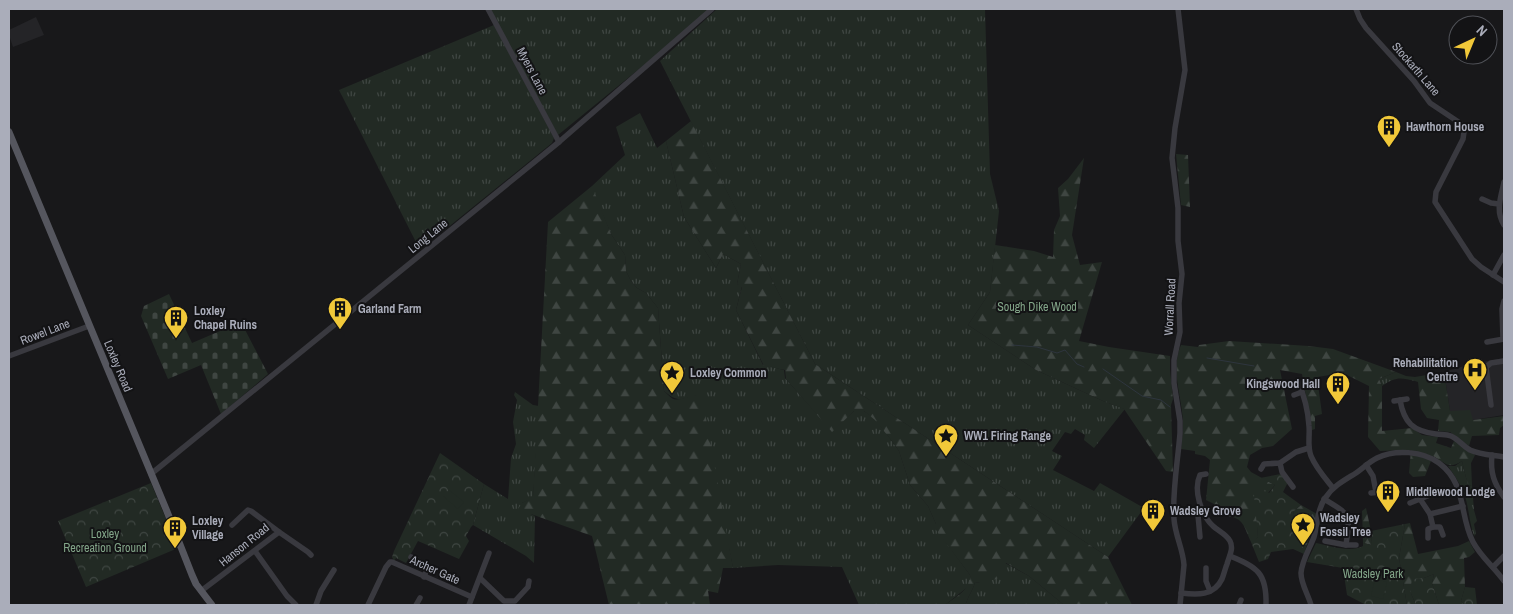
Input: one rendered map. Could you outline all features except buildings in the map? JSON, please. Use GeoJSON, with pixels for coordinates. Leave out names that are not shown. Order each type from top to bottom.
{"type":"FeatureCollection","features":[{"type":"Feature","properties":{"kind":"main road","name":"Loxley Road"},"geometry":{"type":"LineString","coordinates":[[9,132],[192,575],[212,605]]}},
{"type":"Feature","properties":{"kind":"street","name":"Myers Lane"},"geometry":{"type":"LineString","coordinates":[[488,9],[559,142]]}},
{"type":"Feature","properties":{"kind":"street","name":"Long Lane"},"geometry":{"type":"LineString","coordinates":[[151,474],[559,142],[712,9]]}},
{"type":"Feature","properties":{"kind":"street","name":"Worrall Road"},"geometry":{"type":"LineString","coordinates":[[1178,9],[1185,70],[1172,158],[1178,208],[1178,241],[1182,274],[1179,303],[1180,332],[1174,360],[1174,383],[1180,421],[1174,510],[1175,528],[1184,559],[1180,605]]}},
{"type":"Feature","properties":{"kind":"street","name":"Stockarth Lane"},"geometry":{"type":"LineString","coordinates":[[1356,9],[1366,28],[1414,81],[1430,103],[1457,120],[1462,126],[1464,132],[1463,139],[1434,199],[1436,205],[1472,259],[1504,282]]}},
{"type":"Feature","properties":{"kind":"street"},"geometry":{"type":"LineString","coordinates":[[1504,182],[1499,204],[1499,216],[1504,226]]}},
{"type":"Feature","properties":{"kind":"street"},"geometry":{"type":"LineString","coordinates":[[1482,199],[1499,204]]}},
{"type":"Feature","properties":{"kind":"street"},"geometry":{"type":"LineString","coordinates":[[1493,275],[1504,255]]}},
{"type":"Feature","properties":{"kind":"street"},"geometry":{"type":"LineString","coordinates":[[1487,342],[1504,338],[1502,310],[1504,301]]}},
{"type":"Feature","properties":{"kind":"street","name":"Rowel Lane"},"geometry":{"type":"LineString","coordinates":[[9,356],[89,326]]}},
{"type":"Feature","properties":{"kind":"street"},"geometry":{"type":"LineString","coordinates":[[1491,405],[1486,368],[1490,363],[1504,361]]}},
{"type":"Feature","properties":{"kind":"street"},"geometry":{"type":"LineString","coordinates":[[1298,381],[1309,427],[1309,448],[1313,461],[1334,488]]}},
{"type":"Feature","properties":{"kind":"street"},"geometry":{"type":"LineString","coordinates":[[1294,395],[1302,392]]}},
{"type":"Feature","properties":{"kind":"street"},"geometry":{"type":"LineString","coordinates":[[1407,399],[1397,400],[1409,423],[1415,428],[1425,432],[1450,436],[1468,449],[1478,453],[1504,457]]}},
{"type":"Feature","properties":{"kind":"street"},"geometry":{"type":"LineString","coordinates":[[1261,469],[1266,463],[1280,463],[1296,452],[1309,448]]}},
{"type":"Feature","properties":{"kind":"street"},"geometry":{"type":"LineString","coordinates":[[1311,605],[1301,578],[1302,569],[1315,534],[1320,508],[1324,499],[1334,488],[1366,465],[1378,457],[1389,454],[1410,453],[1430,458],[1440,463],[1453,476],[1459,488],[1466,523],[1472,540],[1504,581]]}},
{"type":"Feature","properties":{"kind":"street"},"geometry":{"type":"LineString","coordinates":[[1492,455],[1491,468],[1493,479],[1504,498]]}},
{"type":"Feature","properties":{"kind":"street"},"geometry":{"type":"LineString","coordinates":[[1280,463],[1282,472],[1293,487]]}},
{"type":"Feature","properties":{"kind":"street"},"geometry":{"type":"LineString","coordinates":[[1366,465],[1373,476],[1376,492]]}},
{"type":"Feature","properties":{"kind":"street"},"geometry":{"type":"LineString","coordinates":[[1181,593],[1198,595],[1210,591],[1222,579],[1230,556],[1231,542],[1203,510],[1197,487],[1200,475],[1206,474]]}},
{"type":"Feature","properties":{"kind":"street"},"geometry":{"type":"LineString","coordinates":[[1410,503],[1430,495]]}},
{"type":"Feature","properties":{"kind":"street"},"geometry":{"type":"LineString","coordinates":[[1324,499],[1337,507],[1348,518],[1346,545]]}},
{"type":"Feature","properties":{"kind":"street"},"geometry":{"type":"LineString","coordinates":[[1420,499],[1430,514],[1433,527]]}},
{"type":"Feature","properties":{"kind":"street"},"geometry":{"type":"LineString","coordinates":[[1430,514],[1463,506]]}},
{"type":"Feature","properties":{"kind":"street","name":"Hanson Road"},"geometry":{"type":"LineString","coordinates":[[201,591],[279,532],[248,510],[232,525]]}},
{"type":"Feature","properties":{"kind":"street"},"geometry":{"type":"LineString","coordinates":[[1200,536],[1198,515],[1203,510]]}},
{"type":"Feature","properties":{"kind":"street"},"geometry":{"type":"LineString","coordinates":[[1428,538],[1428,528],[1433,527],[1440,527],[1443,535]]}},
{"type":"Feature","properties":{"kind":"street"},"geometry":{"type":"LineString","coordinates":[[279,532],[310,555]]}},
{"type":"Feature","properties":{"kind":"street"},"geometry":{"type":"LineString","coordinates":[[1325,541],[1356,545]]}},
{"type":"Feature","properties":{"kind":"street"},"geometry":{"type":"LineString","coordinates":[[255,551],[286,596],[296,605]]}},
{"type":"Feature","properties":{"kind":"street"},"geometry":{"type":"LineString","coordinates":[[469,605],[489,553]]}},
{"type":"Feature","properties":{"kind":"street"},"geometry":{"type":"LineString","coordinates":[[1230,556],[1252,566],[1260,574],[1266,587],[1266,605]]}},
{"type":"Feature","properties":{"kind":"street"},"geometry":{"type":"LineString","coordinates":[[1493,567],[1504,556]]}},
{"type":"Feature","properties":{"kind":"street"},"geometry":{"type":"LineString","coordinates":[[411,557],[430,565],[424,577]]}},
{"type":"Feature","properties":{"kind":"street","name":"Archer Gate"},"geometry":{"type":"LineString","coordinates":[[368,605],[377,577],[390,562],[472,597]]}},
{"type":"Feature","properties":{"kind":"street"},"geometry":{"type":"LineString","coordinates":[[1206,568],[1206,581],[1210,591]]}},
{"type":"Feature","properties":{"kind":"street"},"geometry":{"type":"LineString","coordinates":[[316,605],[321,591],[334,570]]}},
{"type":"Feature","properties":{"kind":"street"},"geometry":{"type":"LineString","coordinates":[[480,578],[504,603],[515,601],[528,587],[530,581]]}},
{"type":"Feature","properties":{"kind":"street"},"geometry":{"type":"LineString","coordinates":[[416,605],[420,598]]}},
{"type":"Feature","properties":{"kind":"shaded area"},"geometry":{"type":"Polygon","coordinates":[[[36,17],[44,35],[13,47],[9,30],[36,17]]]}},
{"type":"Feature","properties":{"kind":"shaded area","name":"Rehabilitation Centre"},"geometry":{"type":"Polygon","coordinates":[[[1504,358],[1504,415],[1473,420],[1450,411],[1444,372],[1471,364],[1504,358]]]}},
{"type":"Feature","properties":{"kind":"green space"},"geometry":{"type":"Polygon","coordinates":[[[490,9],[707,9],[708,10],[558,135],[490,9]]]}},
{"type":"Feature","properties":{"kind":"green space"},"geometry":{"type":"Polygon","coordinates":[[[717,9],[985,9],[990,174],[999,211],[990,292],[968,325],[1036,370],[1103,401],[1125,409],[1094,448],[1084,440],[1085,435],[1075,429],[1071,434],[1065,432],[1052,451],[1062,456],[1053,470],[1094,491],[1100,483],[1144,508],[1108,557],[815,364],[660,61],[717,9]]]}},
{"type":"Feature","properties":{"kind":"green space"},"geometry":{"type":"Polygon","coordinates":[[[494,25],[554,138],[552,143],[420,250],[339,90],[494,25]]]}},
{"type":"Feature","properties":{"kind":"green space"},"geometry":{"type":"Polygon","coordinates":[[[640,113],[657,148],[666,141],[684,217],[716,268],[723,254],[741,264],[737,284],[742,286],[736,310],[763,365],[784,370],[785,378],[832,431],[854,411],[864,411],[875,419],[899,451],[910,485],[928,506],[936,524],[936,529],[970,575],[969,586],[945,605],[859,605],[842,567],[778,565],[733,568],[698,395],[676,399],[664,391],[658,308],[646,293],[637,288],[631,281],[626,271],[625,255],[611,234],[592,189],[592,186],[625,155],[616,127],[640,113]]]}},
{"type":"Feature","properties":{"kind":"green space"},"geometry":{"type":"Polygon","coordinates":[[[691,121],[815,364],[1108,557],[1132,605],[1064,605],[1029,576],[1006,563],[997,579],[991,580],[984,587],[980,583],[975,582],[966,605],[945,605],[966,589],[970,575],[936,530],[933,529],[936,524],[928,506],[910,485],[899,451],[875,420],[864,411],[854,411],[832,432],[786,379],[785,370],[764,366],[736,310],[742,287],[737,284],[741,264],[723,254],[716,268],[684,217],[666,141],[691,121]]]}},
{"type":"Feature","properties":{"kind":"green space"},"geometry":{"type":"Polygon","coordinates":[[[1176,154],[1188,155],[1190,207],[1181,205],[1176,154]]]}},
{"type":"Feature","properties":{"kind":"green space","name":"Sough Dike Wood"},"geometry":{"type":"Polygon","coordinates":[[[1084,158],[1072,235],[1080,265],[1102,262],[1079,341],[1170,356],[1173,399],[1171,405],[1173,472],[1166,471],[1124,409],[1036,370],[968,325],[990,292],[995,245],[1034,251],[1053,257],[1054,230],[1060,216],[1058,188],[1068,179],[1084,158]]]}},
{"type":"Feature","properties":{"kind":"green space"},"geometry":{"type":"Polygon","coordinates":[[[592,186],[611,234],[625,255],[626,271],[631,281],[637,288],[646,293],[658,308],[664,391],[677,400],[695,395],[702,396],[733,568],[723,568],[718,593],[708,591],[710,605],[609,605],[592,536],[531,514],[525,514],[518,509],[522,503],[533,497],[548,222],[592,186]]]}},
{"type":"Feature","properties":{"kind":"green space"},"geometry":{"type":"Polygon","coordinates":[[[169,294],[192,343],[241,322],[268,374],[221,414],[201,365],[168,379],[141,316],[144,306],[169,294]]]}},
{"type":"Feature","properties":{"kind":"green space"},"geometry":{"type":"Polygon","coordinates":[[[1229,341],[1333,349],[1396,372],[1379,379],[1382,386],[1382,431],[1412,428],[1422,435],[1438,437],[1436,443],[1451,448],[1454,441],[1475,455],[1471,463],[1472,485],[1468,486],[1462,461],[1450,465],[1433,456],[1425,476],[1413,477],[1409,473],[1411,450],[1380,451],[1368,437],[1369,386],[1343,373],[1317,377],[1322,414],[1315,416],[1315,429],[1312,430],[1302,374],[1280,370],[1292,429],[1273,446],[1262,448],[1250,455],[1247,467],[1251,472],[1275,485],[1268,493],[1255,493],[1258,537],[1254,542],[1251,542],[1241,521],[1233,517],[1219,515],[1214,504],[1206,500],[1210,460],[1205,456],[1195,454],[1195,451],[1181,449],[1183,422],[1177,364],[1181,345],[1198,347],[1199,345],[1229,341]]]}},
{"type":"Feature","properties":{"kind":"green space"},"geometry":{"type":"Polygon","coordinates":[[[1396,372],[1415,377],[1415,381],[1398,379],[1382,386],[1379,379],[1396,372]]]}},
{"type":"Feature","properties":{"kind":"green space"},"geometry":{"type":"Polygon","coordinates":[[[1444,372],[1450,411],[1470,410],[1473,420],[1504,416],[1504,425],[1500,428],[1499,435],[1472,436],[1469,446],[1450,432],[1438,431],[1439,420],[1427,418],[1421,409],[1418,382],[1415,381],[1415,377],[1444,372]]]}},
{"type":"Feature","properties":{"kind":"green space"},"geometry":{"type":"Polygon","coordinates":[[[515,392],[533,405],[539,406],[533,498],[522,503],[535,516],[534,563],[526,556],[473,525],[484,484],[508,499],[511,458],[516,444],[513,422],[517,400],[514,395],[515,392]]]}},
{"type":"Feature","properties":{"kind":"green space"},"geometry":{"type":"Polygon","coordinates":[[[440,453],[484,484],[473,525],[466,536],[469,541],[459,559],[418,541],[406,563],[396,558],[394,561],[392,557],[394,551],[440,453]]]}},
{"type":"Feature","properties":{"kind":"green space"},"geometry":{"type":"Polygon","coordinates":[[[1462,461],[1468,486],[1472,485],[1477,521],[1474,524],[1476,534],[1474,536],[1464,493],[1448,466],[1455,466],[1462,461]]]}},
{"type":"Feature","properties":{"kind":"green space"},"geometry":{"type":"Polygon","coordinates":[[[1281,474],[1288,482],[1283,492],[1301,505],[1293,514],[1297,540],[1299,541],[1303,522],[1313,527],[1304,554],[1293,549],[1271,552],[1268,559],[1259,562],[1251,542],[1258,537],[1253,484],[1255,483],[1269,493],[1275,485],[1260,478],[1281,474]]]}},
{"type":"Feature","properties":{"kind":"green space","name":"Loxley Recreation Ground"},"geometry":{"type":"Polygon","coordinates":[[[151,483],[178,548],[86,587],[58,521],[151,483]]]}},
{"type":"Feature","properties":{"kind":"green space"},"geometry":{"type":"Polygon","coordinates":[[[449,490],[464,502],[458,509],[443,496],[449,490]]]}},
{"type":"Feature","properties":{"kind":"green space"},"geometry":{"type":"Polygon","coordinates":[[[1301,505],[1317,514],[1313,527],[1303,523],[1299,541],[1297,540],[1293,514],[1301,505]]]}},
{"type":"Feature","properties":{"kind":"green space"},"geometry":{"type":"Polygon","coordinates":[[[1366,508],[1372,545],[1363,543],[1362,511],[1366,508]]]}},
{"type":"Feature","properties":{"kind":"green space"},"geometry":{"type":"Polygon","coordinates":[[[1410,523],[1418,554],[1458,546],[1469,541],[1475,552],[1469,557],[1464,558],[1465,587],[1461,601],[1464,605],[1439,605],[1432,583],[1434,574],[1424,578],[1410,591],[1416,605],[1407,605],[1399,558],[1405,524],[1410,523]]]}},
{"type":"Feature","properties":{"kind":"green space","name":"Wadsley Park"},"geometry":{"type":"Polygon","coordinates":[[[1405,524],[1399,558],[1407,605],[1366,605],[1347,595],[1343,568],[1307,562],[1316,543],[1346,549],[1358,548],[1363,546],[1363,543],[1372,545],[1371,531],[1405,524]]]}},
{"type":"Feature","properties":{"kind":"green space"},"geometry":{"type":"Polygon","coordinates":[[[1005,563],[1029,576],[1064,605],[966,605],[975,582],[980,583],[1005,563]]]}},
{"type":"Feature","properties":{"kind":"green space","name":"Wadsley Park"},"geometry":{"type":"Polygon","coordinates":[[[1434,574],[1432,583],[1439,605],[1416,605],[1410,591],[1412,579],[1424,578],[1434,574]]]}},
{"type":"Feature","properties":{"kind":"green space"},"geometry":{"type":"Polygon","coordinates":[[[1375,579],[1387,582],[1383,599],[1371,596],[1375,579]]]}},
{"type":"Feature","properties":{"kind":"green space"},"geometry":{"type":"Polygon","coordinates":[[[1465,587],[1475,588],[1477,605],[1464,605],[1461,601],[1465,587]]]}},
{"type":"Feature","properties":{"kind":"waterway"},"geometry":{"type":"LineString","coordinates":[[1012,345],[1037,347],[1057,353],[1065,350],[1077,364],[1084,367]]}},
{"type":"Feature","properties":{"kind":"waterway"},"geometry":{"type":"LineString","coordinates":[[1207,358],[1254,366]]}},
{"type":"Feature","properties":{"kind":"waterway"},"geometry":{"type":"LineString","coordinates":[[1103,369],[1142,396],[1161,400],[1170,407]]}},
{"type":"Feature","properties":{"kind":"place","name":"Hawthorn House"},"geometry":{"type":"Point","coordinates":[1389,148]}},
{"type":"Feature","properties":{"kind":"place","name":"Garland Farm"},"geometry":{"type":"Point","coordinates":[340,330]}},
{"type":"Feature","properties":{"kind":"place","name":"Loxley Chapel Ruins"},"geometry":{"type":"Point","coordinates":[176,339]}},
{"type":"Feature","properties":{"kind":"place","name":"Rehabilitation Centre"},"geometry":{"type":"Point","coordinates":[1475,391]}},
{"type":"Feature","properties":{"kind":"place","name":"Loxley Common"},"geometry":{"type":"Point","coordinates":[672,394]}},
{"type":"Feature","properties":{"kind":"place","name":"Kingswood Hall"},"geometry":{"type":"Point","coordinates":[1338,405]}},
{"type":"Feature","properties":{"kind":"place","name":"WW1 Firing Range"},"geometry":{"type":"Point","coordinates":[946,457]}},
{"type":"Feature","properties":{"kind":"place","name":"Middlewood Lodge"},"geometry":{"type":"Point","coordinates":[1388,513]}},
{"type":"Feature","properties":{"kind":"place","name":"Wadsley Grove"},"geometry":{"type":"Point","coordinates":[1153,532]}},
{"type":"Feature","properties":{"kind":"place","name":"Wadsley Fossil Tree"},"geometry":{"type":"Point","coordinates":[1303,546]}},
{"type":"Feature","properties":{"kind":"place","name":"Loxley Village"},"geometry":{"type":"Point","coordinates":[175,549]}}]}
